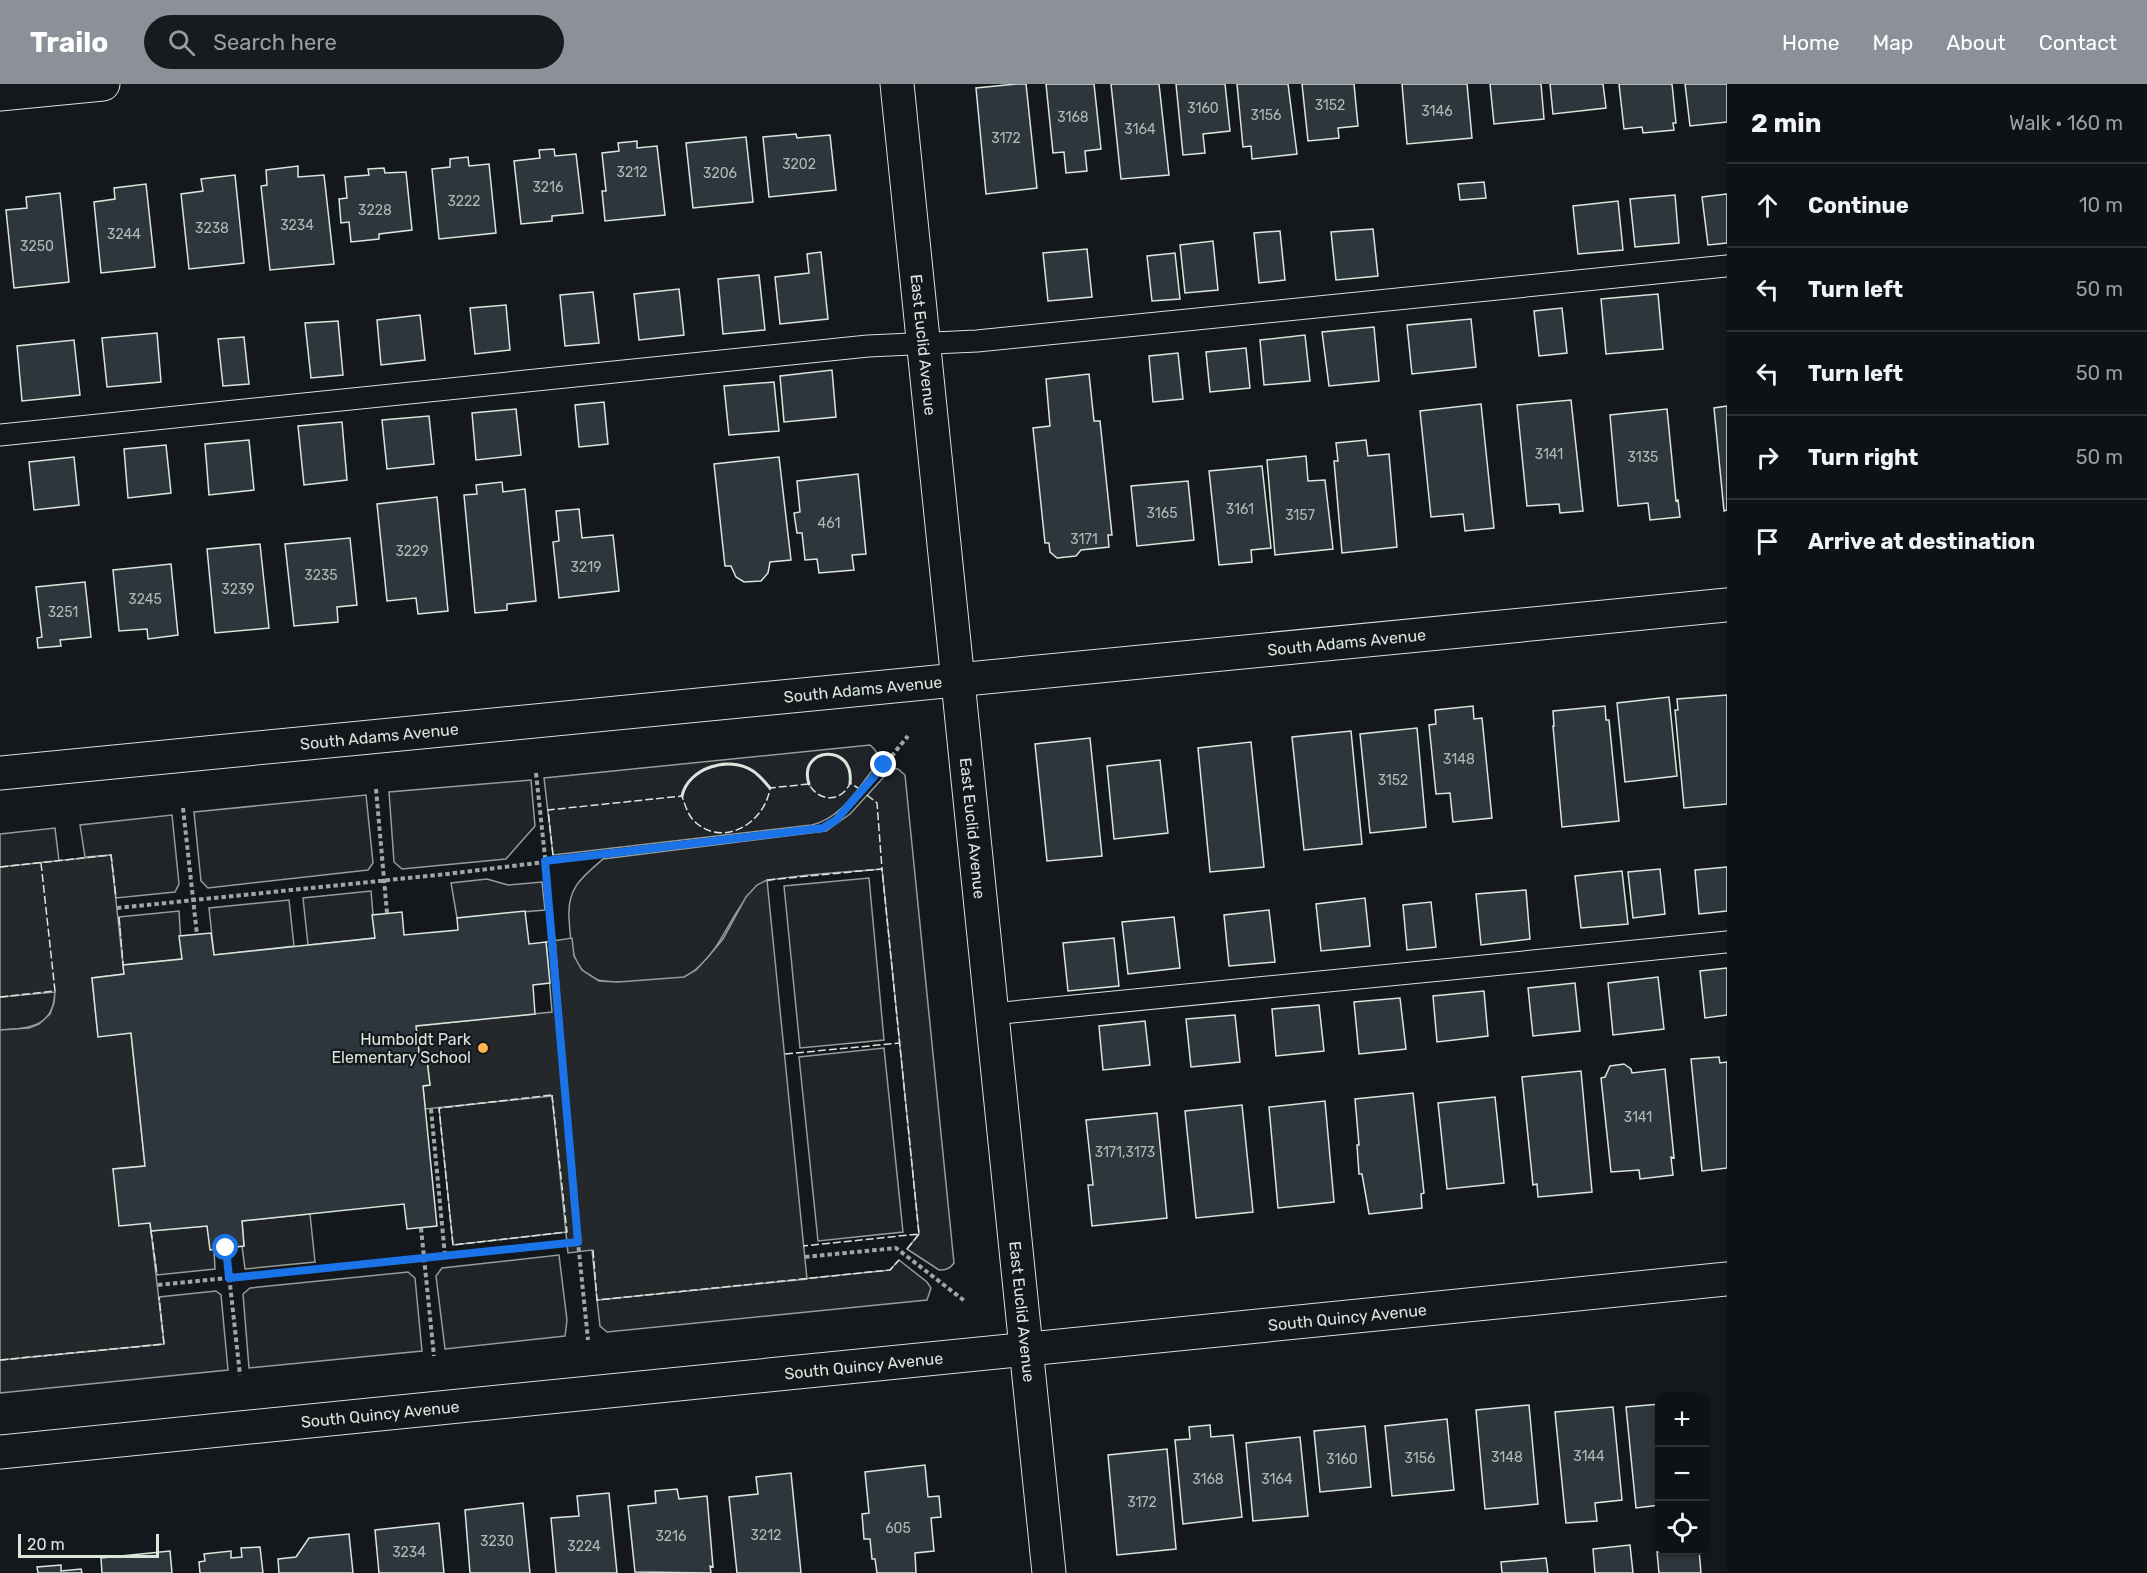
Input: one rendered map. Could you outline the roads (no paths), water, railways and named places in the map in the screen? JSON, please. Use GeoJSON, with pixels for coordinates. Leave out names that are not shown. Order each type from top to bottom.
{"type":"FeatureCollection","features":[{"type":"Feature","properties":{"kind":"street"},"geometry":{"type":"LineString","coordinates":[[0,94],[103,84]]}},
{"type":"Feature","properties":{"kind":"street","name":"East Euclid Avenue"},"geometry":{"type":"LineString","coordinates":[[897,84],[1049,1573]]}},
{"type":"Feature","properties":{"kind":"street","name":"South Adams Avenue"},"geometry":{"type":"LineString","coordinates":[[0,773],[1727,605]]}},
{"type":"Feature","properties":{"kind":"street","name":"South Quincy Avenue"},"geometry":{"type":"LineString","coordinates":[[0,1452],[1727,1278]]}},
{"type":"Feature","properties":{"kind":"lane"},"geometry":{"type":"LineString","coordinates":[[0,435],[868,346],[977,341],[1727,266]]}},
{"type":"Feature","properties":{"kind":"lane"},"geometry":{"type":"LineString","coordinates":[[992,1014],[1727,942]]}},
{"type":"Feature","properties":{"kind":"place","name":"Humboldt Park Elementary School"},"geometry":{"type":"Point","coordinates":[483,1048]}}]}
